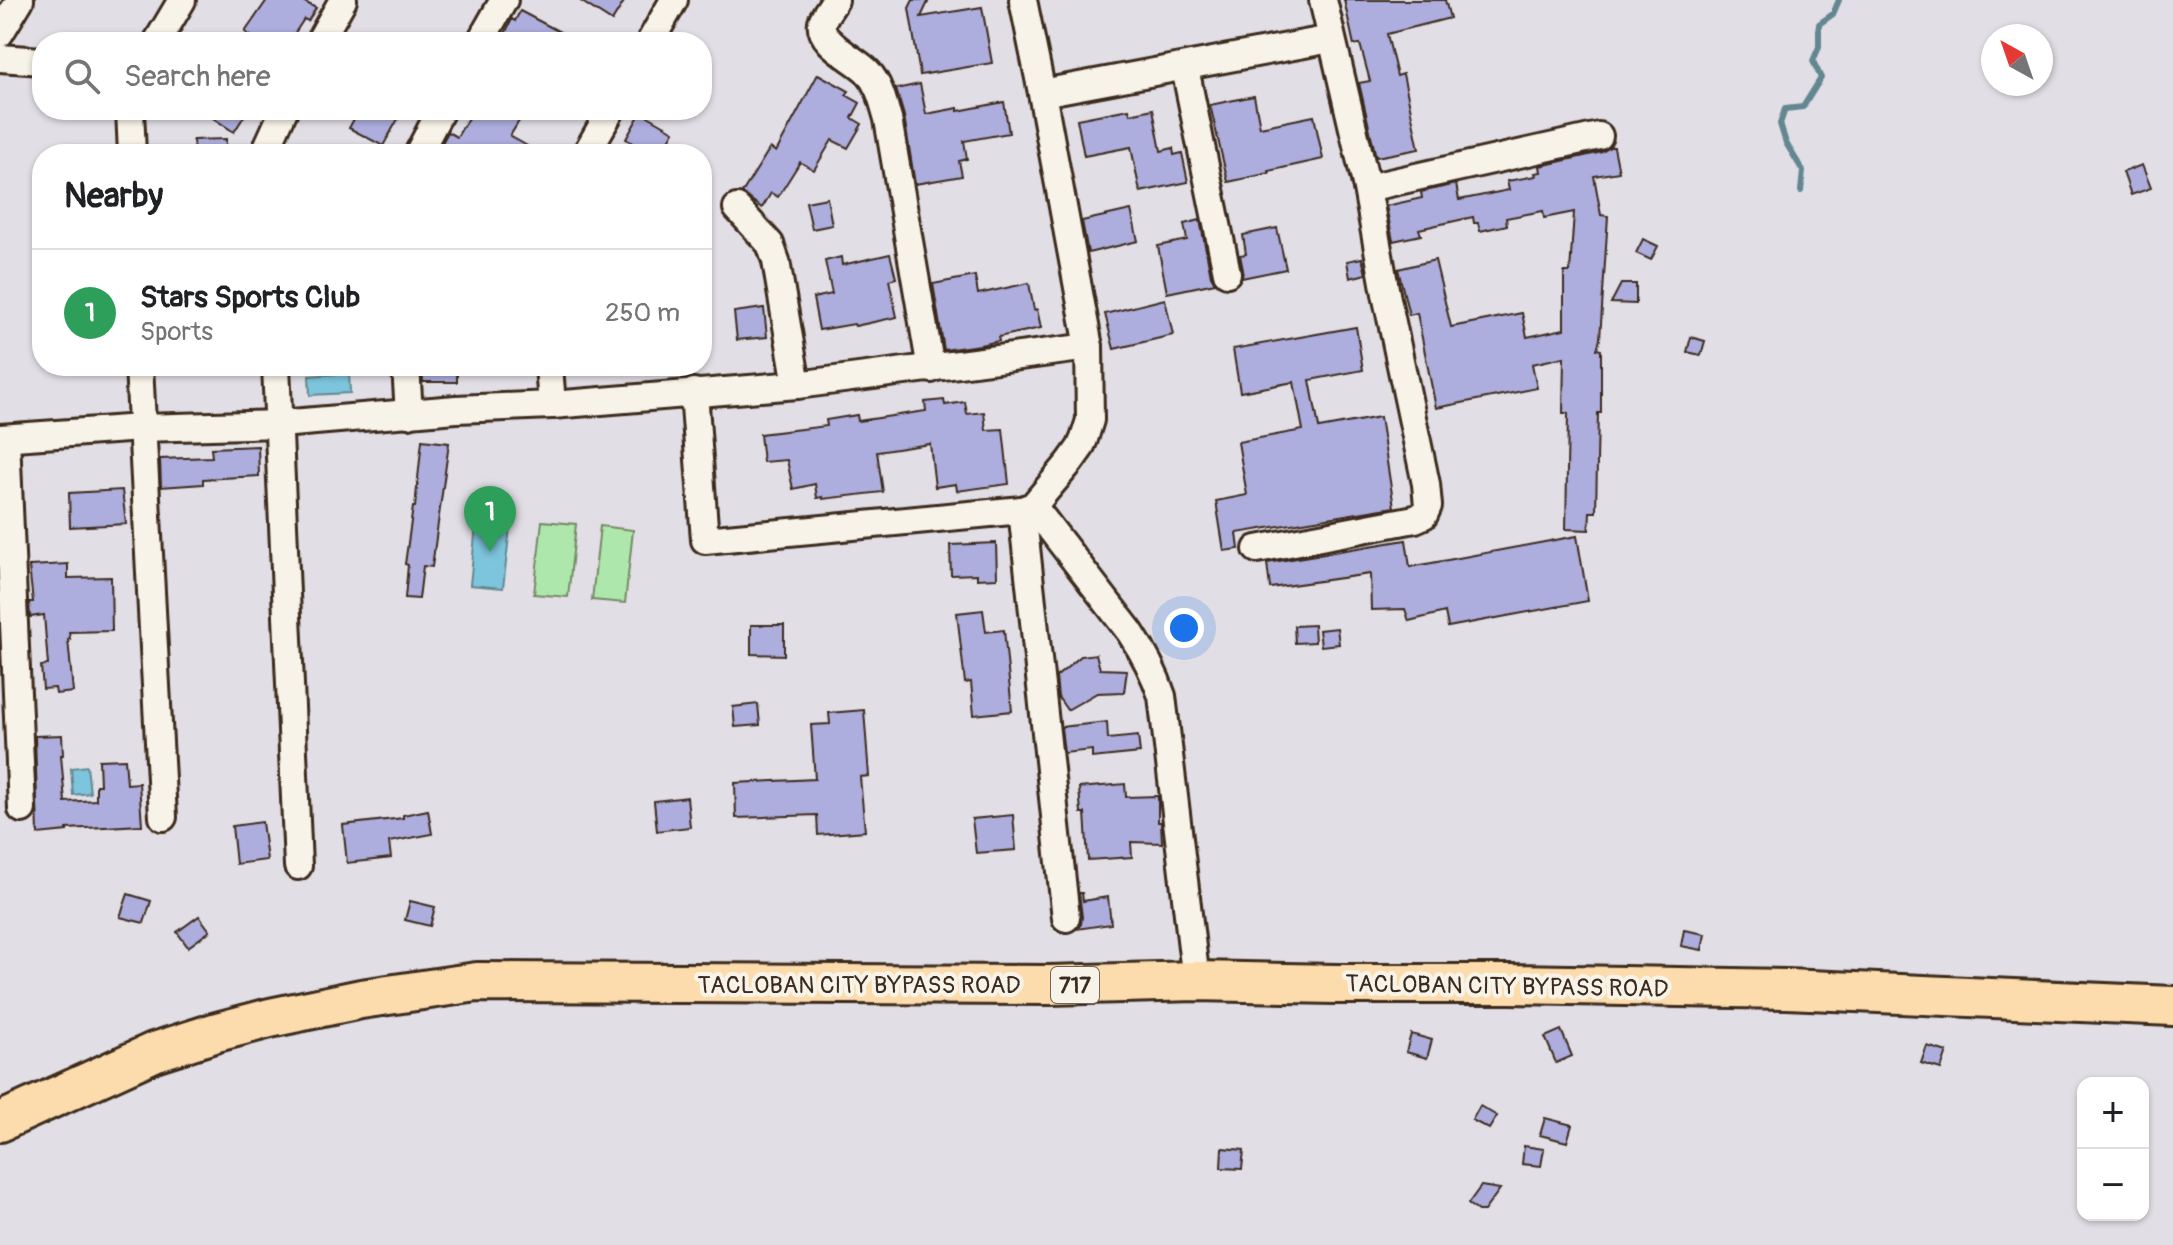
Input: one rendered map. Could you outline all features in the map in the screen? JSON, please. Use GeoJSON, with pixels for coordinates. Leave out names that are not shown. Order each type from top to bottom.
{"type":"FeatureCollection","features":[{"type":"Feature","properties":{"kind":"highway","name":"TACLOBAN CITY BYPASS ROAD"},"geometry":{"type":"LineString","coordinates":[[0,1122],[154,1052],[217,1032],[361,999],[477,982],[1526,984],[1787,989],[2173,1006]]}},
{"type":"Feature","properties":{"kind":"street"},"geometry":{"type":"LineString","coordinates":[[0,33],[20,0]]}},
{"type":"Feature","properties":{"kind":"street"},"geometry":{"type":"LineString","coordinates":[[163,32],[182,0]]}},
{"type":"Feature","properties":{"kind":"street"},"geometry":{"type":"LineString","coordinates":[[325,32],[343,0]]}},
{"type":"Feature","properties":{"kind":"street"},"geometry":{"type":"LineString","coordinates":[[486,32],[504,0]]}},
{"type":"Feature","properties":{"kind":"street"},"geometry":{"type":"LineString","coordinates":[[656,32],[674,0]]}},
{"type":"Feature","properties":{"kind":"street"},"geometry":{"type":"LineString","coordinates":[[835,0],[822,22],[824,32],[829,41],[867,71],[880,88],[931,369]]}},
{"type":"Feature","properties":{"kind":"street"},"geometry":{"type":"LineString","coordinates":[[694,392],[705,540],[1028,508],[1070,462],[1080,448],[1090,420],[1089,347],[1023,0]]}},
{"type":"Feature","properties":{"kind":"street"},"geometry":{"type":"LineString","coordinates":[[1257,549],[1415,519],[1424,515],[1428,506],[1367,188],[1323,0]]}},
{"type":"Feature","properties":{"kind":"street"},"geometry":{"type":"LineString","coordinates":[[1042,93],[1331,39]]}},
{"type":"Feature","properties":{"kind":"street"},"geometry":{"type":"LineString","coordinates":[[0,58],[32,60]]}},
{"type":"Feature","properties":{"kind":"street"},"geometry":{"type":"LineString","coordinates":[[1185,68],[1227,273]]}},
{"type":"Feature","properties":{"kind":"street"},"geometry":{"type":"LineString","coordinates":[[130,120],[132,144]]}},
{"type":"Feature","properties":{"kind":"street"},"geometry":{"type":"LineString","coordinates":[[269,144],[279,120]]}},
{"type":"Feature","properties":{"kind":"street"},"geometry":{"type":"LineString","coordinates":[[423,144],[436,120]]}},
{"type":"Feature","properties":{"kind":"street"},"geometry":{"type":"LineString","coordinates":[[592,144],[605,120]]}},
{"type":"Feature","properties":{"kind":"street"},"geometry":{"type":"LineString","coordinates":[[1367,188],[1599,136]]}},
{"type":"Feature","properties":{"kind":"street"},"geometry":{"type":"LineString","coordinates":[[737,208],[770,244],[773,252],[797,385]]}},
{"type":"Feature","properties":{"kind":"street"},"geometry":{"type":"LineString","coordinates":[[22,809],[3,438],[141,428],[280,424],[797,385],[1089,347]]}},
{"type":"Feature","properties":{"kind":"street"},"geometry":{"type":"LineString","coordinates":[[139,376],[163,817]]}},
{"type":"Feature","properties":{"kind":"street"},"geometry":{"type":"LineString","coordinates":[[277,376],[298,866]]}},
{"type":"Feature","properties":{"kind":"street"},"geometry":{"type":"LineString","coordinates":[[407,376],[409,414]]}},
{"type":"Feature","properties":{"kind":"street"},"geometry":{"type":"LineString","coordinates":[[550,376],[552,405]]}},
{"type":"Feature","properties":{"kind":"street"},"geometry":{"type":"LineString","coordinates":[[1028,508],[1066,918]]}},
{"type":"Feature","properties":{"kind":"street"},"geometry":{"type":"LineString","coordinates":[[1028,508],[1130,632],[1154,673],[1162,696],[1196,981]]}},
{"type":"Feature","properties":{"kind":"green space"},"geometry":{"type":"Polygon","coordinates":[[[542,521],[576,524],[568,597],[534,594],[542,521]]]}},
{"type":"Feature","properties":{"kind":"green space"},"geometry":{"type":"Polygon","coordinates":[[[600,526],[633,530],[625,603],[592,600],[600,526]]]}},
{"type":"Feature","properties":{"kind":"water"},"geometry":{"type":"Polygon","coordinates":[[[309,376],[349,376],[350,393],[310,395],[309,376]]]}},
{"type":"Feature","properties":{"kind":"water"},"geometry":{"type":"Polygon","coordinates":[[[491,491],[498,494],[501,501],[498,508],[491,511],[484,508],[481,501],[484,494],[491,491]]]}},
{"type":"Feature","properties":{"kind":"water"},"geometry":{"type":"Polygon","coordinates":[[[477,515],[511,519],[503,588],[470,585],[477,515]]]}},
{"type":"Feature","properties":{"kind":"water"},"geometry":{"type":"Polygon","coordinates":[[[87,766],[90,793],[73,795],[71,768],[87,766]]]}},
{"type":"Feature","properties":{"kind":"building"},"geometry":{"type":"Polygon","coordinates":[[[267,0],[301,0],[316,8],[296,32],[245,32],[267,0]]]}},
{"type":"Feature","properties":{"kind":"building"},"geometry":{"type":"Polygon","coordinates":[[[579,0],[625,0],[612,21],[579,0]]]}},
{"type":"Feature","properties":{"kind":"building"},"geometry":{"type":"Polygon","coordinates":[[[913,0],[929,0],[921,17],[982,7],[992,63],[920,75],[909,8],[913,0]]]}},
{"type":"Feature","properties":{"kind":"building"},"geometry":{"type":"Polygon","coordinates":[[[1344,0],[1445,0],[1450,18],[1387,34],[1397,76],[1403,74],[1419,149],[1376,157],[1359,83],[1370,81],[1360,44],[1354,45],[1344,0]]]}},
{"type":"Feature","properties":{"kind":"building"},"geometry":{"type":"Polygon","coordinates":[[[520,11],[560,32],[506,32],[512,19],[515,21],[520,11]]]}},
{"type":"Feature","properties":{"kind":"building"},"geometry":{"type":"Polygon","coordinates":[[[818,74],[849,91],[846,95],[860,103],[852,118],[862,124],[848,148],[832,140],[814,170],[800,162],[778,197],[771,193],[762,208],[742,193],[770,148],[776,152],[818,74]]]}},
{"type":"Feature","properties":{"kind":"building"},"geometry":{"type":"Polygon","coordinates":[[[920,84],[926,114],[1004,102],[1009,133],[964,141],[967,159],[959,161],[962,176],[915,184],[904,116],[896,89],[920,84]]]}},
{"type":"Feature","properties":{"kind":"building"},"geometry":{"type":"Polygon","coordinates":[[[1254,96],[1260,127],[1314,116],[1323,159],[1228,182],[1210,105],[1254,96]]]}},
{"type":"Feature","properties":{"kind":"building"},"geometry":{"type":"Polygon","coordinates":[[[1129,109],[1130,114],[1153,109],[1161,151],[1173,148],[1174,155],[1182,153],[1188,182],[1140,192],[1131,147],[1084,156],[1077,119],[1129,109]]]}},
{"type":"Feature","properties":{"kind":"building"},"geometry":{"type":"Polygon","coordinates":[[[216,120],[242,120],[234,132],[216,120]]]}},
{"type":"Feature","properties":{"kind":"building"},"geometry":{"type":"Polygon","coordinates":[[[353,120],[397,120],[384,144],[349,128],[353,120]]]}},
{"type":"Feature","properties":{"kind":"building"},"geometry":{"type":"Polygon","coordinates":[[[467,120],[520,120],[510,136],[524,144],[441,144],[448,132],[457,137],[467,120]]]}},
{"type":"Feature","properties":{"kind":"building"},"geometry":{"type":"Polygon","coordinates":[[[637,120],[655,120],[674,131],[667,144],[635,144],[626,139],[637,120]]]}},
{"type":"Feature","properties":{"kind":"building"},"geometry":{"type":"Polygon","coordinates":[[[226,139],[226,144],[193,144],[193,140],[226,139]]]}},
{"type":"Feature","properties":{"kind":"building"},"geometry":{"type":"Polygon","coordinates":[[[1614,147],[1619,172],[1594,176],[1601,215],[1608,216],[1597,349],[1601,350],[1601,413],[1598,413],[1596,512],[1590,512],[1589,530],[1566,529],[1568,413],[1563,413],[1564,357],[1532,364],[1537,388],[1436,408],[1417,313],[1409,315],[1398,269],[1435,260],[1451,327],[1522,313],[1527,337],[1564,329],[1564,272],[1570,272],[1574,212],[1544,218],[1543,211],[1506,218],[1507,225],[1480,231],[1473,217],[1419,229],[1421,235],[1393,241],[1386,206],[1422,198],[1421,192],[1456,184],[1459,200],[1509,190],[1507,181],[1536,176],[1535,173],[1541,172],[1540,166],[1602,152],[1614,147]]]}},
{"type":"Feature","properties":{"kind":"building"},"geometry":{"type":"Polygon","coordinates":[[[2142,165],[2151,188],[2131,195],[2123,172],[2142,165]]]}},
{"type":"Feature","properties":{"kind":"building"},"geometry":{"type":"Polygon","coordinates":[[[827,198],[832,225],[812,229],[806,202],[827,198]]]}},
{"type":"Feature","properties":{"kind":"building"},"geometry":{"type":"Polygon","coordinates":[[[1131,210],[1138,241],[1088,253],[1082,221],[1131,210]]]}},
{"type":"Feature","properties":{"kind":"building"},"geometry":{"type":"Polygon","coordinates":[[[1200,220],[1215,283],[1167,293],[1158,246],[1187,240],[1184,224],[1200,220]]]}},
{"type":"Feature","properties":{"kind":"building"},"geometry":{"type":"Polygon","coordinates":[[[1277,228],[1286,269],[1242,278],[1240,255],[1246,254],[1243,235],[1277,228]]]}},
{"type":"Feature","properties":{"kind":"building"},"geometry":{"type":"Polygon","coordinates":[[[1643,239],[1658,246],[1651,260],[1636,253],[1643,239]]]}},
{"type":"Feature","properties":{"kind":"building"},"geometry":{"type":"Polygon","coordinates":[[[890,254],[896,278],[889,280],[897,317],[819,330],[813,298],[832,294],[825,261],[841,257],[842,265],[890,254]]]}},
{"type":"Feature","properties":{"kind":"building"},"geometry":{"type":"Polygon","coordinates":[[[1362,258],[1366,274],[1350,278],[1347,261],[1362,258]]]}},
{"type":"Feature","properties":{"kind":"building"},"geometry":{"type":"Polygon","coordinates":[[[975,276],[978,294],[1029,283],[1041,328],[998,337],[999,341],[944,350],[933,284],[975,276]]]}},
{"type":"Feature","properties":{"kind":"building"},"geometry":{"type":"Polygon","coordinates":[[[1621,284],[1636,284],[1636,304],[1611,303],[1621,284]]]}},
{"type":"Feature","properties":{"kind":"building"},"geometry":{"type":"Polygon","coordinates":[[[1165,299],[1173,335],[1114,349],[1105,314],[1165,299]]]}},
{"type":"Feature","properties":{"kind":"building"},"geometry":{"type":"Polygon","coordinates":[[[764,308],[767,337],[737,340],[734,312],[764,308]]]}},
{"type":"Feature","properties":{"kind":"building"},"geometry":{"type":"Polygon","coordinates":[[[1356,327],[1363,370],[1310,380],[1319,428],[1380,417],[1394,507],[1237,533],[1239,549],[1224,551],[1216,501],[1247,495],[1238,442],[1303,430],[1294,382],[1240,392],[1233,349],[1356,327]]]}},
{"type":"Feature","properties":{"kind":"building"},"geometry":{"type":"Polygon","coordinates":[[[1691,337],[1705,341],[1701,355],[1687,352],[1691,337]]]}},
{"type":"Feature","properties":{"kind":"building"},"geometry":{"type":"Polygon","coordinates":[[[423,376],[457,376],[457,382],[423,382],[423,376]]]}},
{"type":"Feature","properties":{"kind":"building"},"geometry":{"type":"Polygon","coordinates":[[[944,400],[945,405],[965,402],[967,414],[984,412],[986,430],[1003,429],[1009,484],[957,491],[956,484],[935,487],[930,444],[877,452],[883,492],[823,499],[817,498],[815,484],[793,489],[787,460],[763,462],[760,434],[827,426],[826,420],[857,415],[858,421],[926,411],[925,402],[944,400]]]}},
{"type":"Feature","properties":{"kind":"building"},"geometry":{"type":"Polygon","coordinates":[[[422,440],[449,443],[432,567],[423,566],[419,599],[405,598],[408,565],[405,564],[422,440]]]}},
{"type":"Feature","properties":{"kind":"building"},"geometry":{"type":"Polygon","coordinates":[[[258,446],[259,476],[203,479],[203,484],[161,487],[160,459],[212,457],[211,448],[258,446]]]}},
{"type":"Feature","properties":{"kind":"building"},"geometry":{"type":"Polygon","coordinates":[[[122,490],[126,524],[70,527],[69,493],[122,490]]]}},
{"type":"Feature","properties":{"kind":"building"},"geometry":{"type":"Polygon","coordinates":[[[1577,536],[1588,601],[1448,627],[1445,612],[1409,621],[1405,609],[1371,610],[1370,574],[1270,588],[1267,563],[1406,540],[1410,567],[1577,536]]]}},
{"type":"Feature","properties":{"kind":"building"},"geometry":{"type":"Polygon","coordinates":[[[996,543],[997,578],[977,579],[977,574],[951,575],[950,545],[996,543]]]}},
{"type":"Feature","properties":{"kind":"building"},"geometry":{"type":"Polygon","coordinates":[[[68,564],[68,578],[111,577],[112,631],[69,632],[73,692],[56,694],[55,688],[43,689],[41,666],[48,665],[44,615],[30,617],[29,602],[33,602],[29,566],[68,564]]]}},
{"type":"Feature","properties":{"kind":"building"},"geometry":{"type":"Polygon","coordinates":[[[983,610],[986,632],[1004,630],[1012,711],[974,715],[971,682],[965,683],[957,613],[983,610]]]}},
{"type":"Feature","properties":{"kind":"building"},"geometry":{"type":"Polygon","coordinates":[[[751,625],[784,625],[784,655],[751,654],[751,625]]]}},
{"type":"Feature","properties":{"kind":"building"},"geometry":{"type":"Polygon","coordinates":[[[1314,625],[1315,642],[1295,643],[1294,626],[1314,625]]]}},
{"type":"Feature","properties":{"kind":"building"},"geometry":{"type":"Polygon","coordinates":[[[1337,628],[1339,644],[1321,646],[1319,630],[1337,628]]]}},
{"type":"Feature","properties":{"kind":"building"},"geometry":{"type":"Polygon","coordinates":[[[1096,654],[1100,669],[1127,670],[1124,692],[1097,693],[1067,710],[1058,697],[1056,677],[1081,656],[1096,654]]]}},
{"type":"Feature","properties":{"kind":"building"},"geometry":{"type":"Polygon","coordinates":[[[758,704],[760,725],[735,727],[733,707],[758,704]]]}},
{"type":"Feature","properties":{"kind":"building"},"geometry":{"type":"Polygon","coordinates":[[[864,710],[869,776],[860,777],[865,831],[818,835],[817,815],[736,818],[735,783],[815,779],[811,725],[830,724],[829,713],[864,710]]]}},
{"type":"Feature","properties":{"kind":"building"},"geometry":{"type":"Polygon","coordinates":[[[1107,722],[1108,739],[1138,736],[1140,753],[1092,758],[1092,750],[1064,753],[1061,727],[1107,722]]]}},
{"type":"Feature","properties":{"kind":"building"},"geometry":{"type":"Polygon","coordinates":[[[62,735],[65,802],[96,800],[96,785],[100,785],[99,760],[125,759],[127,784],[139,783],[142,825],[67,829],[38,834],[35,736],[62,735]]]}},
{"type":"Feature","properties":{"kind":"building"},"geometry":{"type":"Polygon","coordinates":[[[1125,784],[1126,797],[1158,796],[1162,843],[1131,842],[1132,857],[1088,860],[1085,813],[1081,813],[1079,788],[1125,784]]]}},
{"type":"Feature","properties":{"kind":"building"},"geometry":{"type":"Polygon","coordinates":[[[687,797],[690,827],[657,831],[654,801],[687,797]]]}},
{"type":"Feature","properties":{"kind":"building"},"geometry":{"type":"Polygon","coordinates":[[[428,810],[432,834],[389,842],[391,858],[347,863],[343,825],[403,818],[403,815],[428,810]]]}},
{"type":"Feature","properties":{"kind":"building"},"geometry":{"type":"Polygon","coordinates":[[[1013,815],[1016,850],[976,853],[972,819],[1013,815]]]}},
{"type":"Feature","properties":{"kind":"building"},"geometry":{"type":"Polygon","coordinates":[[[262,822],[267,860],[236,864],[232,826],[262,822]]]}},
{"type":"Feature","properties":{"kind":"building"},"geometry":{"type":"Polygon","coordinates":[[[1079,893],[1082,893],[1083,901],[1108,897],[1111,924],[1077,929],[1082,917],[1079,893]]]}},
{"type":"Feature","properties":{"kind":"building"},"geometry":{"type":"Polygon","coordinates":[[[128,894],[151,901],[144,923],[120,917],[128,894]]]}},
{"type":"Feature","properties":{"kind":"building"},"geometry":{"type":"Polygon","coordinates":[[[410,901],[435,907],[430,926],[405,920],[410,901]]]}},
{"type":"Feature","properties":{"kind":"building"},"geometry":{"type":"Polygon","coordinates":[[[199,916],[210,931],[188,947],[177,932],[199,916]]]}},
{"type":"Feature","properties":{"kind":"building"},"geometry":{"type":"Polygon","coordinates":[[[1684,930],[1705,934],[1702,950],[1681,946],[1684,930]]]}},
{"type":"Feature","properties":{"kind":"building"},"geometry":{"type":"Polygon","coordinates":[[[1561,1030],[1572,1056],[1556,1063],[1545,1037],[1561,1030]]]}},
{"type":"Feature","properties":{"kind":"building"},"geometry":{"type":"Polygon","coordinates":[[[1411,1034],[1432,1040],[1427,1058],[1406,1052],[1411,1034]]]}},
{"type":"Feature","properties":{"kind":"building"},"geometry":{"type":"Polygon","coordinates":[[[1927,1046],[1947,1052],[1941,1069],[1921,1063],[1927,1046]]]}},
{"type":"Feature","properties":{"kind":"building"},"geometry":{"type":"Polygon","coordinates":[[[1480,1106],[1497,1116],[1489,1129],[1472,1120],[1480,1106]]]}},
{"type":"Feature","properties":{"kind":"building"},"geometry":{"type":"Polygon","coordinates":[[[1545,1118],[1572,1125],[1567,1142],[1540,1135],[1545,1118]]]}},
{"type":"Feature","properties":{"kind":"building"},"geometry":{"type":"Polygon","coordinates":[[[1524,1146],[1544,1149],[1541,1166],[1522,1164],[1524,1146]]]}},
{"type":"Feature","properties":{"kind":"building"},"geometry":{"type":"Polygon","coordinates":[[[1222,1148],[1244,1150],[1242,1169],[1221,1168],[1222,1148]]]}},
{"type":"Feature","properties":{"kind":"building"},"geometry":{"type":"Polygon","coordinates":[[[1481,1186],[1500,1189],[1484,1211],[1478,1211],[1468,1204],[1481,1186]]]}},
{"type":"Feature","properties":{"kind":"waterway"},"geometry":{"type":"LineString","coordinates":[[1801,191],[1803,171],[1786,143],[1780,124],[1785,109],[1803,107],[1821,78],[1813,61],[1819,47],[1819,24],[1833,14],[1839,0]]}},
{"type":"Feature","properties":{"kind":"place","name":"Stars Sports Club"},"geometry":{"type":"Point","coordinates":[490,552]}}]}
